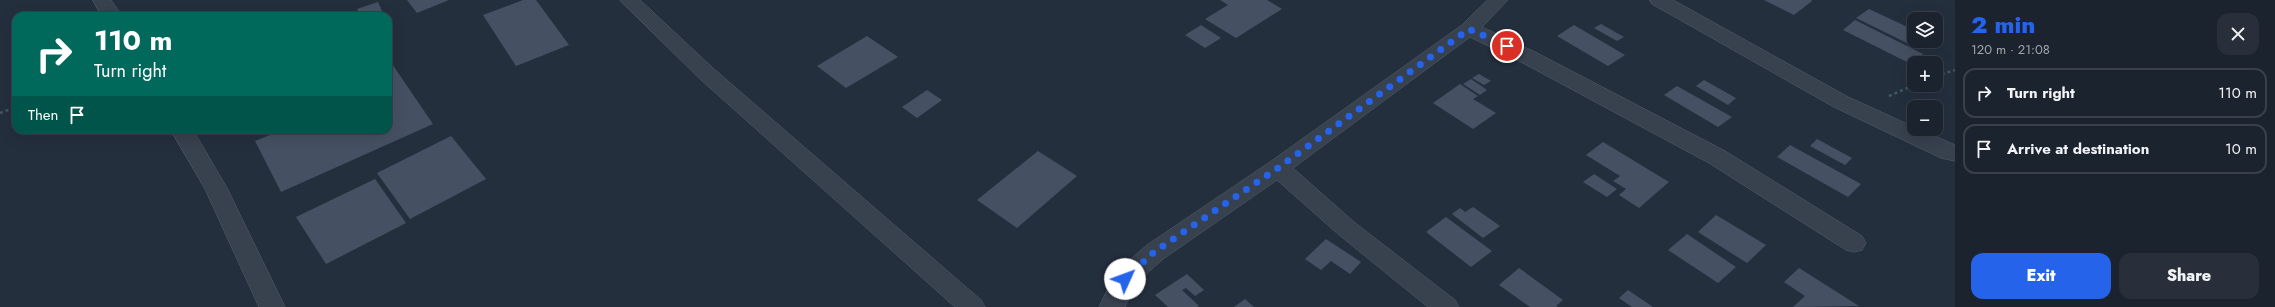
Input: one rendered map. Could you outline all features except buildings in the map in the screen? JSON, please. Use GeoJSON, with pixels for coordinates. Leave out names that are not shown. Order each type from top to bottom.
{"type":"FeatureCollection","features":[{"type":"Feature","properties":{"kind":"street"},"geometry":{"type":"LineString","coordinates":[[102,0],[110,12]]}},
{"type":"Feature","properties":{"kind":"street"},"geometry":{"type":"LineString","coordinates":[[629,0],[713,80],[972,307]]}},
{"type":"Feature","properties":{"kind":"street"},"geometry":{"type":"LineString","coordinates":[[1112,307],[1125,279],[1154,252],[1278,168],[1469,29],[1499,0]]}},
{"type":"Feature","properties":{"kind":"street"},"geometry":{"type":"LineString","coordinates":[[1659,0],[1841,102],[1942,149],[1955,152]]}},
{"type":"Feature","properties":{"kind":"street"},"geometry":{"type":"LineString","coordinates":[[1469,29],[1530,58],[1717,157],[1854,243]]}},
{"type":"Feature","properties":{"kind":"street"},"geometry":{"type":"LineString","coordinates":[[184,134],[216,188],[272,307]]}},
{"type":"Feature","properties":{"kind":"street"},"geometry":{"type":"LineString","coordinates":[[1278,168],[1346,228],[1446,307]]}},
{"type":"Feature","properties":{"kind":"path"},"geometry":{"type":"LineString","coordinates":[[1943,74],[1955,70]]}},
{"type":"Feature","properties":{"kind":"path"},"geometry":{"type":"LineString","coordinates":[[0,113],[12,108]]}},
{"type":"Feature","properties":{"kind":"route"},"geometry":{"type":"LineString","coordinates":[[1125,279],[1154,252],[1278,168],[1469,29],[1507,46]]}}]}
